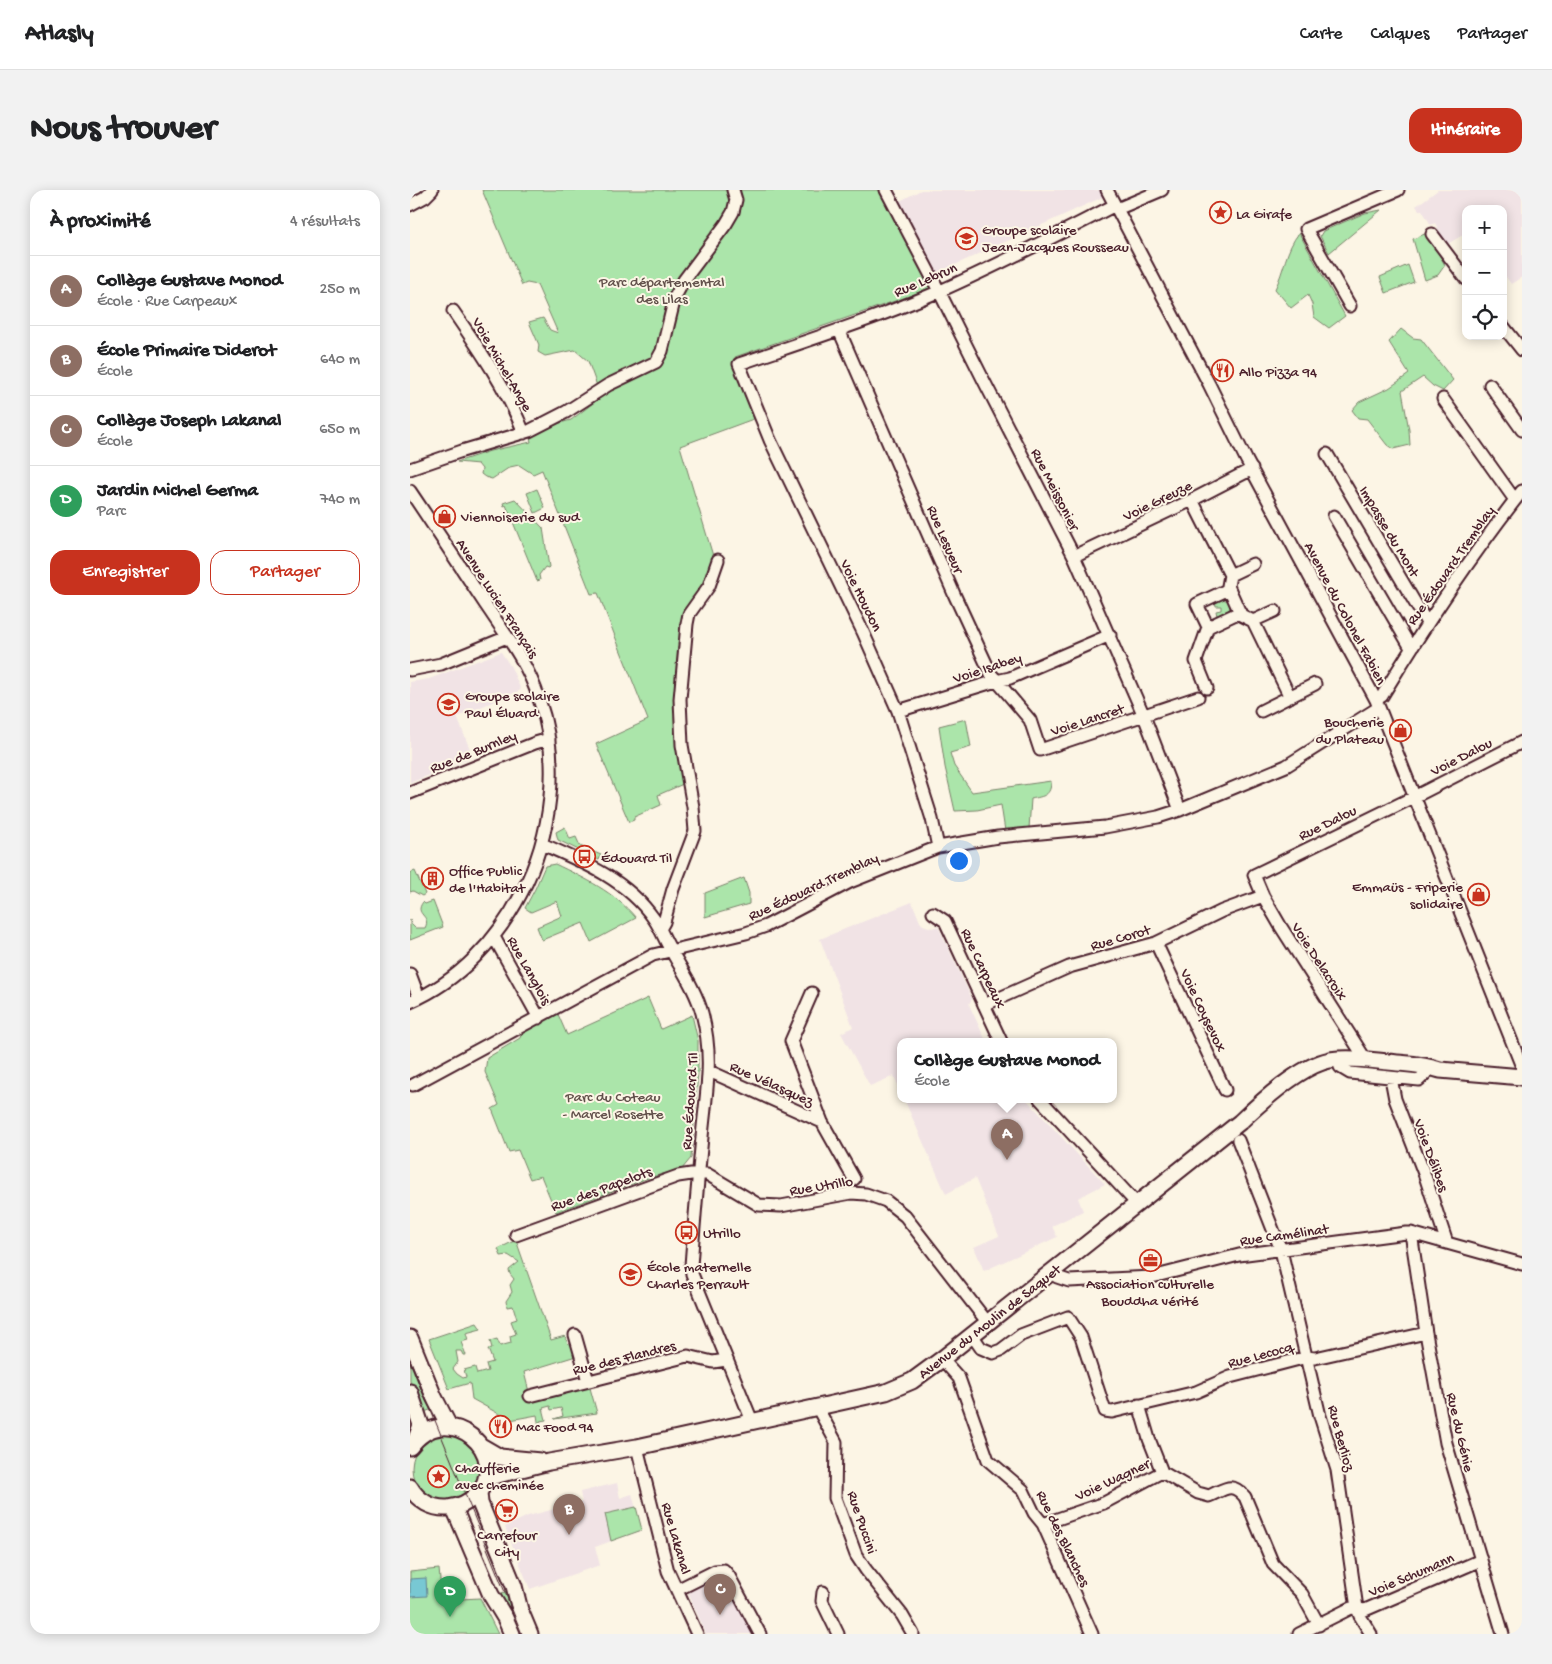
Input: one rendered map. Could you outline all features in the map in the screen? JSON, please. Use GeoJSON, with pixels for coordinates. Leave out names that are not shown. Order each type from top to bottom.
{"type":"FeatureCollection","features":[{"type":"Feature","properties":{"kind":"main road","name":"Avenue du Moulin de Saquet"},"geometry":{"type":"LineString","coordinates":[[482,1485],[549,1462],[637,1447],[886,1392],[912,1381],[988,1323],[1303,1071],[1316,1064],[1346,1059],[1428,1066],[1434,1071]]}},
{"type":"Feature","properties":{"kind":"main road","name":"Avenue du Moulin de Saquet"},"geometry":{"type":"LineString","coordinates":[[1240,1122],[1265,1109],[1305,1078],[1324,1069],[1340,1066],[1522,1077]]}},
{"type":"Feature","properties":{"kind":"main road"},"geometry":{"type":"LineString","coordinates":[[410,1338],[434,1396],[449,1426],[434,1428],[412,1440]]}},
{"type":"Feature","properties":{"kind":"main road"},"geometry":{"type":"LineString","coordinates":[[410,1392],[421,1425],[412,1440]]}},
{"type":"Feature","properties":{"kind":"main road","name":"Avenue du Moulin de Saquet"},"geometry":{"type":"LineString","coordinates":[[449,1426],[467,1432],[481,1446],[500,1457],[549,1462]]}},
{"type":"Feature","properties":{"kind":"main road"},"geometry":{"type":"LineString","coordinates":[[481,1446],[487,1462],[480,1503],[514,1586],[520,1610],[530,1634]]}},
{"type":"Feature","properties":{"kind":"main road"},"geometry":{"type":"LineString","coordinates":[[414,1497],[439,1508],[454,1508],[469,1502],[482,1485]]}},
{"type":"Feature","properties":{"kind":"main road"},"geometry":{"type":"LineString","coordinates":[[454,1508],[493,1599],[512,1634]]}},
{"type":"Feature","properties":{"kind":"street"},"geometry":{"type":"LineString","coordinates":[[410,205],[425,197],[432,190]]}},
{"type":"Feature","properties":{"kind":"street"},"geometry":{"type":"LineString","coordinates":[[410,469],[462,451],[524,433],[566,412],[608,385],[656,362],[662,351],[674,296],[733,212],[736,200],[733,190]]}},
{"type":"Feature","properties":{"kind":"street","name":"Rue Meissonier"},"geometry":{"type":"LineString","coordinates":[[886,190],[1074,556],[1144,716],[1180,810]]}},
{"type":"Feature","properties":{"kind":"street","name":"Avenue du Colonel Fabien"},"geometry":{"type":"LineString","coordinates":[[1107,190],[1377,704],[1522,1068]]}},
{"type":"Feature","properties":{"kind":"street","name":"Rue Lebrun"},"geometry":{"type":"LineString","coordinates":[[739,364],[839,330],[939,291],[1116,207],[1162,190]]}},
{"type":"Feature","properties":{"kind":"street"},"geometry":{"type":"LineString","coordinates":[[1350,306],[1306,229],[1398,190]]}},
{"type":"Feature","properties":{"kind":"street"},"geometry":{"type":"LineString","coordinates":[[1432,234],[1462,274]]}},
{"type":"Feature","properties":{"kind":"street","name":"Voie Michel-Ange"},"geometry":{"type":"LineString","coordinates":[[454,311],[499,381],[524,433]]}},
{"type":"Feature","properties":{"kind":"street","name":"Rue Lesueur"},"geometry":{"type":"LineString","coordinates":[[839,330],[954,594],[991,674],[1030,720],[1040,750]]}},
{"type":"Feature","properties":{"kind":"street"},"geometry":{"type":"LineString","coordinates":[[1507,331],[1522,350]]}},
{"type":"Feature","properties":{"kind":"street","name":"Voie Houdon"},"geometry":{"type":"LineString","coordinates":[[739,364],[770,440],[863,632],[898,710],[932,819],[938,847]]}},
{"type":"Feature","properties":{"kind":"street"},"geometry":{"type":"LineString","coordinates":[[1490,385],[1522,430]]}},
{"type":"Feature","properties":{"kind":"street","name":"Rue Édouard Tremblay"},"geometry":{"type":"LineString","coordinates":[[413,1085],[653,956],[671,950],[738,935],[766,926],[850,882],[938,847],[998,837],[1105,827],[1158,817],[1180,810],[1286,766],[1377,704],[1427,623],[1493,529],[1519,496],[1443,399]]}},
{"type":"Feature","properties":{"kind":"street","name":"Impasse du Mont"},"geometry":{"type":"LineString","coordinates":[[1326,454],[1427,623]]}},
{"type":"Feature","properties":{"kind":"street","name":"Voie Greuze"},"geometry":{"type":"LineString","coordinates":[[1074,556],[1192,500],[1252,469]]}},
{"type":"Feature","properties":{"kind":"street","name":"Avenue Lucien Français"},"geometry":{"type":"LineString","coordinates":[[410,491],[520,655],[539,699],[549,739],[550,756],[550,793],[542,844],[532,872],[512,911],[494,937],[463,969],[432,991],[415,1000]]}},
{"type":"Feature","properties":{"kind":"street"},"geometry":{"type":"LineString","coordinates":[[1192,500],[1230,575],[1228,586],[1241,615],[1253,621],[1290,696]]}},
{"type":"Feature","properties":{"kind":"street","name":"Rue Édouard Tremblay"},"geometry":{"type":"LineString","coordinates":[[1334,516],[1411,648]]}},
{"type":"Feature","properties":{"kind":"street"},"geometry":{"type":"LineString","coordinates":[[660,929],[695,831],[693,807],[682,745],[680,699],[687,624],[689,614],[709,586],[718,560]]}},
{"type":"Feature","properties":{"kind":"street"},"geometry":{"type":"LineString","coordinates":[[1230,575],[1253,564]]}},
{"type":"Feature","properties":{"kind":"street"},"geometry":{"type":"LineString","coordinates":[[1207,688],[1196,661],[1208,627],[1197,604],[1229,589]]}},
{"type":"Feature","properties":{"kind":"street"},"geometry":{"type":"LineString","coordinates":[[1253,621],[1275,611]]}},
{"type":"Feature","properties":{"kind":"street"},"geometry":{"type":"LineString","coordinates":[[1208,627],[1240,612]]}},
{"type":"Feature","properties":{"kind":"street","name":"Voie Isabey"},"geometry":{"type":"LineString","coordinates":[[898,710],[1010,678],[1110,635]]}},
{"type":"Feature","properties":{"kind":"street"},"geometry":{"type":"LineString","coordinates":[[410,670],[441,664],[507,637]]}},
{"type":"Feature","properties":{"kind":"street"},"geometry":{"type":"LineString","coordinates":[[1261,711],[1315,684]]}},
{"type":"Feature","properties":{"kind":"street","name":"Voie Lancret"},"geometry":{"type":"LineString","coordinates":[[1040,750],[1198,697]]}},
{"type":"Feature","properties":{"kind":"street","name":"Rue de Burnley"},"geometry":{"type":"LineString","coordinates":[[410,793],[549,739]]}},
{"type":"Feature","properties":{"kind":"street","name":"Voie Dalou"},"geometry":{"type":"LineString","coordinates":[[1414,797],[1522,742]]}},
{"type":"Feature","properties":{"kind":"street","name":"Rue Dalou"},"geometry":{"type":"LineString","coordinates":[[1254,875],[1414,797]]}},
{"type":"Feature","properties":{"kind":"street","name":"Rue Édouard Til"},"geometry":{"type":"LineString","coordinates":[[542,844],[617,881],[632,893],[660,929],[690,984],[702,1012],[708,1042],[709,1071],[698,1173],[691,1266],[692,1274],[752,1421]]}},
{"type":"Feature","properties":{"kind":"street","name":"Voie Delacroix"},"geometry":{"type":"LineString","coordinates":[[1254,875],[1263,896],[1281,927],[1366,1060]]}},
{"type":"Feature","properties":{"kind":"street","name":"Rue Corot"},"geometry":{"type":"LineString","coordinates":[[984,1005],[1060,970],[1156,943],[1222,911],[1263,896]]}},
{"type":"Feature","properties":{"kind":"street","name":"Rue Carpeaux"},"geometry":{"type":"LineString","coordinates":[[933,913],[945,921],[1000,1038]]}},
{"type":"Feature","properties":{"kind":"street","name":"Rue Langlois"},"geometry":{"type":"LineString","coordinates":[[494,937],[539,1018]]}},
{"type":"Feature","properties":{"kind":"street","name":"Voie Coysevox"},"geometry":{"type":"LineString","coordinates":[[1156,943],[1225,1090]]}},
{"type":"Feature","properties":{"kind":"street"},"geometry":{"type":"LineString","coordinates":[[410,974],[415,1000]]}},
{"type":"Feature","properties":{"kind":"street"},"geometry":{"type":"LineString","coordinates":[[812,993],[791,1041],[822,1122],[854,1179]]}},
{"type":"Feature","properties":{"kind":"street"},"geometry":{"type":"LineString","coordinates":[[1340,1066],[1350,1073],[1419,1080],[1434,1071]]}},
{"type":"Feature","properties":{"kind":"street","name":"Rue Vélasquez"},"geometry":{"type":"LineString","coordinates":[[709,1071],[822,1122]]}},
{"type":"Feature","properties":{"kind":"street","name":"Voie Délibes"},"geometry":{"type":"LineString","coordinates":[[1391,1078],[1395,1099],[1447,1243]]}},
{"type":"Feature","properties":{"kind":"street"},"geometry":{"type":"LineString","coordinates":[[1044,1103],[1137,1204]]}},
{"type":"Feature","properties":{"kind":"street","name":"Rue Berlioz"},"geometry":{"type":"LineString","coordinates":[[1238,1140],[1281,1250],[1320,1416],[1337,1470],[1357,1608],[1371,1634]]}},
{"type":"Feature","properties":{"kind":"street","name":"Rue des Papelots"},"geometry":{"type":"LineString","coordinates":[[516,1235],[678,1176],[698,1173]]}},
{"type":"Feature","properties":{"kind":"street","name":"Rue Utrillo"},"geometry":{"type":"LineString","coordinates":[[698,1173],[707,1174],[759,1205],[781,1206],[851,1193],[866,1194],[886,1201],[905,1216],[988,1323]]}},
{"type":"Feature","properties":{"kind":"street","name":"Rue Camélinat"},"geometry":{"type":"LineString","coordinates":[[1052,1272],[1060,1278],[1069,1280],[1152,1277],[1231,1257],[1352,1239],[1411,1233],[1522,1264]]}},
{"type":"Feature","properties":{"kind":"street","name":"Rue du Génie"},"geometry":{"type":"LineString","coordinates":[[1411,1233],[1426,1333],[1446,1443],[1503,1634]]}},
{"type":"Feature","properties":{"kind":"street","name":"Rue Lecocq"},"geometry":{"type":"LineString","coordinates":[[972,1335],[981,1348],[992,1353],[1001,1350],[1021,1335],[1068,1317],[1081,1337],[1105,1411],[1112,1412],[1196,1392],[1230,1377],[1307,1357],[1315,1358],[1426,1333]]}},
{"type":"Feature","properties":{"kind":"street"},"geometry":{"type":"LineString","coordinates":[[575,1335],[588,1381]]}},
{"type":"Feature","properties":{"kind":"street","name":"Rue des Flandres"},"geometry":{"type":"LineString","coordinates":[[530,1396],[688,1356],[713,1362],[726,1360]]}},
{"type":"Feature","properties":{"kind":"street","name":"Rue des Blanches"},"geometry":{"type":"LineString","coordinates":[[942,1359],[959,1378],[988,1460],[1023,1490],[1034,1513],[1043,1524],[1092,1634]]}},
{"type":"Feature","properties":{"kind":"street"},"geometry":{"type":"LineString","coordinates":[[1139,1405],[1148,1439],[1162,1472]]}},
{"type":"Feature","properties":{"kind":"street","name":"Rue Puccini"},"geometry":{"type":"LineString","coordinates":[[817,1407],[836,1442],[835,1498],[856,1555],[902,1615],[913,1634]]}},
{"type":"Feature","properties":{"kind":"street","name":"Rue Lakanal"},"geometry":{"type":"LineString","coordinates":[[637,1447],[668,1571],[697,1634]]}},
{"type":"Feature","properties":{"kind":"street","name":"Voie Wagner"},"geometry":{"type":"LineString","coordinates":[[1043,1524],[1104,1503],[1162,1472],[1198,1493],[1209,1496],[1230,1487],[1239,1489],[1245,1497],[1273,1564],[1302,1594],[1319,1625]]}},
{"type":"Feature","properties":{"kind":"street","name":"Voie Schumann"},"geometry":{"type":"LineString","coordinates":[[1298,1634],[1351,1608],[1365,1610],[1481,1560]]}},
{"type":"Feature","properties":{"kind":"street"},"geometry":{"type":"LineString","coordinates":[[677,1590],[715,1571],[724,1570],[760,1634]]}},
{"type":"Feature","properties":{"kind":"street"},"geometry":{"type":"LineString","coordinates":[[823,1592],[822,1601],[838,1634]]}},
{"type":"Feature","properties":{"kind":"shaded area","name":"Groupe scolaire Jean-Jacques Rousseau"},"geometry":{"type":"Polygon","coordinates":[[[921,190],[1102,190],[1105,196],[935,274],[900,201],[921,190]]]}},
{"type":"Feature","properties":{"kind":"shaded area"},"geometry":{"type":"Polygon","coordinates":[[[1438,190],[1522,190],[1522,277],[1511,284],[1507,278],[1507,205],[1462,205],[1462,235],[1446,245],[1435,223],[1431,225],[1422,210],[1419,210],[1416,206],[1438,190]]]}},
{"type":"Feature","properties":{"kind":"shaded area","name":"Groupe scolaire Paul Éluard"},"geometry":{"type":"Polygon","coordinates":[[[501,652],[511,667],[521,690],[457,717],[473,757],[410,783],[410,682],[429,679],[501,652]]]}},
{"type":"Feature","properties":{"kind":"shaded area"},"geometry":{"type":"Polygon","coordinates":[[[912,902],[923,925],[932,928],[938,926],[972,999],[969,1004],[985,1038],[897,1038],[897,1083],[894,1076],[870,1086],[841,1033],[853,1027],[820,939],[912,902]]]}},
{"type":"Feature","properties":{"kind":"shaded area"},"geometry":{"type":"Polygon","coordinates":[[[906,1103],[1030,1103],[1105,1184],[1078,1198],[1083,1211],[1052,1226],[1057,1237],[984,1271],[974,1247],[999,1236],[975,1178],[946,1194],[906,1103]]]}},
{"type":"Feature","properties":{"kind":"shaded area"},"geometry":{"type":"Polygon","coordinates":[[[617,1483],[620,1498],[632,1494],[642,1530],[595,1547],[600,1565],[530,1589],[505,1527],[528,1516],[582,1502],[580,1492],[617,1483]]]}},
{"type":"Feature","properties":{"kind":"shaded area"},"geometry":{"type":"Polygon","coordinates":[[[718,1578],[722,1578],[755,1634],[706,1634],[689,1592],[718,1578]]]}},
{"type":"Feature","properties":{"kind":"green space","name":"Parc départemental des Lilas"},"geometry":{"type":"Polygon","coordinates":[[[482,190],[880,190],[932,288],[735,357],[757,413],[756,418],[680,446],[713,556],[705,583],[685,611],[677,661],[675,696],[683,784],[658,795],[661,805],[634,817],[634,820],[629,822],[596,744],[648,720],[598,593],[591,594],[542,470],[533,474],[519,465],[510,467],[492,479],[481,474],[482,469],[478,464],[457,462],[490,451],[531,442],[529,434],[538,429],[571,420],[601,397],[588,361],[575,350],[545,356],[538,352],[539,345],[529,322],[543,318],[550,330],[558,333],[537,285],[527,283],[522,285],[482,190]]]}},
{"type":"Feature","properties":{"kind":"green space"},"geometry":{"type":"Polygon","coordinates":[[[1381,210],[1329,253],[1320,236],[1323,231],[1365,213],[1381,210]]]}},
{"type":"Feature","properties":{"kind":"green space"},"geometry":{"type":"Polygon","coordinates":[[[1299,233],[1345,316],[1329,328],[1314,317],[1308,295],[1291,308],[1275,289],[1291,246],[1299,233]]]}},
{"type":"Feature","properties":{"kind":"green space"},"geometry":{"type":"Polygon","coordinates":[[[1427,233],[1445,265],[1438,275],[1425,280],[1413,239],[1427,233]]]}},
{"type":"Feature","properties":{"kind":"green space"},"geometry":{"type":"Polygon","coordinates":[[[1408,265],[1414,282],[1386,293],[1380,277],[1408,265]]]}},
{"type":"Feature","properties":{"kind":"green space"},"geometry":{"type":"Polygon","coordinates":[[[1401,329],[1413,338],[1421,339],[1453,380],[1443,391],[1433,386],[1423,377],[1402,391],[1410,445],[1393,449],[1387,445],[1367,419],[1358,418],[1352,410],[1359,402],[1389,388],[1409,374],[1389,342],[1401,329]]]}},
{"type":"Feature","properties":{"kind":"green space"},"geometry":{"type":"Polygon","coordinates":[[[537,489],[545,508],[535,513],[527,493],[537,489]]]}},
{"type":"Feature","properties":{"kind":"green space"},"geometry":{"type":"Polygon","coordinates":[[[515,499],[543,528],[549,567],[545,567],[539,575],[540,580],[537,581],[506,505],[504,506],[503,503],[515,499]]]}},
{"type":"Feature","properties":{"kind":"green space"},"geometry":{"type":"Polygon","coordinates":[[[1222,599],[1229,601],[1230,608],[1225,613],[1217,616],[1216,611],[1221,610],[1221,606],[1216,606],[1215,601],[1222,599]]]}},
{"type":"Feature","properties":{"kind":"green space"},"geometry":{"type":"Polygon","coordinates":[[[966,719],[971,747],[950,753],[954,766],[972,792],[1051,781],[1050,790],[1046,794],[1031,799],[1029,829],[1005,831],[1001,805],[977,810],[955,811],[945,767],[939,726],[966,719]]]}},
{"type":"Feature","properties":{"kind":"green space"},"geometry":{"type":"Polygon","coordinates":[[[565,827],[570,839],[576,837],[580,846],[601,855],[599,860],[558,840],[556,832],[565,827]]]}},
{"type":"Feature","properties":{"kind":"green space"},"geometry":{"type":"Polygon","coordinates":[[[555,864],[608,893],[636,918],[591,942],[583,923],[542,940],[537,927],[562,916],[557,901],[531,912],[525,908],[545,866],[555,864]]]}},
{"type":"Feature","properties":{"kind":"green space"},"geometry":{"type":"Polygon","coordinates":[[[415,871],[425,894],[422,896],[413,891],[410,892],[410,873],[415,871]]]}},
{"type":"Feature","properties":{"kind":"green space"},"geometry":{"type":"Polygon","coordinates":[[[744,878],[749,893],[749,904],[705,917],[705,893],[744,878]]]}},
{"type":"Feature","properties":{"kind":"green space"},"geometry":{"type":"Polygon","coordinates":[[[433,901],[443,927],[410,940],[410,920],[415,928],[425,928],[427,924],[420,910],[421,906],[423,902],[425,904],[433,901]]]}},
{"type":"Feature","properties":{"kind":"green space","name":"Parc du Coteau - Marcel Rosette"},"geometry":{"type":"Polygon","coordinates":[[[648,998],[661,1029],[692,1015],[698,1041],[698,1073],[691,1158],[682,1169],[648,1178],[556,1212],[541,1176],[530,1179],[518,1150],[509,1152],[492,1109],[499,1105],[485,1072],[487,1058],[520,1038],[523,1029],[557,1012],[567,1035],[648,998]]]}},
{"type":"Feature","properties":{"kind":"green space"},"geometry":{"type":"Polygon","coordinates":[[[516,1240],[551,1340],[565,1336],[568,1344],[572,1343],[576,1356],[524,1372],[531,1400],[587,1386],[590,1388],[597,1413],[554,1419],[563,1416],[561,1408],[551,1410],[550,1406],[543,1408],[546,1420],[540,1421],[539,1428],[537,1415],[510,1420],[472,1399],[470,1383],[449,1389],[429,1339],[477,1323],[481,1329],[466,1333],[468,1340],[461,1342],[466,1355],[463,1355],[461,1351],[456,1351],[458,1362],[453,1369],[463,1378],[466,1377],[464,1370],[475,1367],[477,1374],[488,1371],[486,1364],[493,1362],[488,1349],[492,1348],[490,1341],[497,1339],[500,1346],[511,1343],[510,1336],[516,1334],[511,1321],[517,1319],[513,1306],[507,1307],[506,1301],[512,1292],[510,1285],[514,1279],[509,1270],[519,1262],[508,1255],[501,1256],[498,1249],[516,1240]]]}},
{"type":"Feature","properties":{"kind":"green space"},"geometry":{"type":"Polygon","coordinates":[[[410,1347],[435,1408],[422,1413],[410,1381],[410,1347]]]}},
{"type":"Feature","properties":{"kind":"green space"},"geometry":{"type":"Polygon","coordinates":[[[446,1434],[459,1437],[470,1444],[477,1455],[480,1468],[477,1481],[470,1492],[459,1499],[446,1502],[433,1499],[422,1492],[415,1481],[412,1468],[415,1455],[422,1444],[433,1437],[446,1434]]]}},
{"type":"Feature","properties":{"kind":"green space"},"geometry":{"type":"Polygon","coordinates":[[[636,1507],[642,1530],[611,1541],[605,1514],[636,1507]]]}},
{"type":"Feature","properties":{"kind":"green space"},"geometry":{"type":"Polygon","coordinates":[[[439,1569],[442,1600],[480,1598],[498,1634],[410,1634],[410,1572],[439,1569]]]}},
{"type":"Feature","properties":{"kind":"green space"},"geometry":{"type":"Polygon","coordinates":[[[507,1591],[526,1634],[516,1634],[499,1594],[507,1591]]]}},
{"type":"Feature","properties":{"kind":"water"},"geometry":{"type":"Polygon","coordinates":[[[426,1578],[427,1596],[410,1597],[410,1579],[426,1578]]]}},
{"type":"Feature","properties":{"kind":"tram line"},"geometry":{"type":"LineString","coordinates":[[410,1359],[522,1634]]}},
{"type":"Feature","properties":{"kind":"place","name":"La Girafe"},"geometry":{"type":"Point","coordinates":[1220,213]}},
{"type":"Feature","properties":{"kind":"place","name":"Groupe scolaire Jean-Jacques Rousseau"},"geometry":{"type":"Point","coordinates":[966,238]}},
{"type":"Feature","properties":{"kind":"place","name":"Allo Pizza 94"},"geometry":{"type":"Point","coordinates":[1223,371]}},
{"type":"Feature","properties":{"kind":"place","name":"Viennoiserie du sud"},"geometry":{"type":"Point","coordinates":[445,516]}},
{"type":"Feature","properties":{"kind":"place","name":"Groupe scolaire Paul Éluard"},"geometry":{"type":"Point","coordinates":[449,704]}},
{"type":"Feature","properties":{"kind":"place","name":"Boucherie du Plateau"},"geometry":{"type":"Point","coordinates":[1400,730]}},
{"type":"Feature","properties":{"kind":"place","name":"Édouard Til"},"geometry":{"type":"Point","coordinates":[585,857]}},
{"type":"Feature","properties":{"kind":"place","name":"Office Public de l'Habitat"},"geometry":{"type":"Point","coordinates":[433,879]}},
{"type":"Feature","properties":{"kind":"place","name":"Emmaüs - Friperie solidaire"},"geometry":{"type":"Point","coordinates":[1479,895]}},
{"type":"Feature","properties":{"kind":"place","name":"Collège Gustave Monod"},"geometry":{"type":"Point","coordinates":[1007,1160]}},
{"type":"Feature","properties":{"kind":"place","name":"Utrillo"},"geometry":{"type":"Point","coordinates":[687,1232]}},
{"type":"Feature","properties":{"kind":"place","name":"Association culturelle Bouddha vérité"},"geometry":{"type":"Point","coordinates":[1150,1260]}},
{"type":"Feature","properties":{"kind":"place","name":"École maternelle Charles Perrault"},"geometry":{"type":"Point","coordinates":[631,1275]}},
{"type":"Feature","properties":{"kind":"place","name":"Mac Food 94"},"geometry":{"type":"Point","coordinates":[500,1426]}},
{"type":"Feature","properties":{"kind":"place","name":"Chaufferie avec cheminée"},"geometry":{"type":"Point","coordinates":[439,1476]}},
{"type":"Feature","properties":{"kind":"place","name":"Carrefour City"},"geometry":{"type":"Point","coordinates":[507,1511]}},
{"type":"Feature","properties":{"kind":"place","name":"École Primaire Diderot"},"geometry":{"type":"Point","coordinates":[569,1535]}},
{"type":"Feature","properties":{"kind":"place","name":"Collège Joseph Lakanal"},"geometry":{"type":"Point","coordinates":[720,1615]}},
{"type":"Feature","properties":{"kind":"place","name":"Jardin Michel Germa"},"geometry":{"type":"Point","coordinates":[450,1617]}}]}
